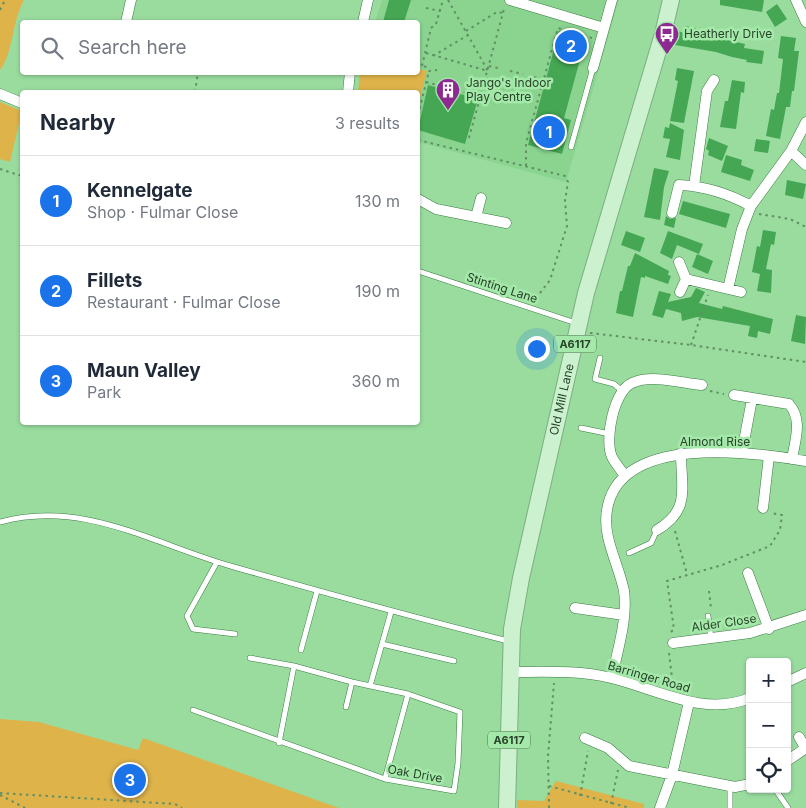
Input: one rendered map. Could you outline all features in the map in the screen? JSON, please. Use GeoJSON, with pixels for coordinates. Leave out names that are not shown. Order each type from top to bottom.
{"type":"FeatureCollection","features":[{"type":"Feature","properties":{"kind":"main road","name":"Old Mill Lane"},"geometry":{"type":"LineString","coordinates":[[507,808],[512,642],[521,578],[586,293],[663,34],[671,0]]}},
{"type":"Feature","properties":{"kind":"street"},"geometry":{"type":"LineString","coordinates":[[126,20],[131,0]]}},
{"type":"Feature","properties":{"kind":"street"},"geometry":{"type":"LineString","coordinates":[[363,20],[368,0]]}},
{"type":"Feature","properties":{"kind":"street"},"geometry":{"type":"LineString","coordinates":[[593,68],[612,0]]}},
{"type":"Feature","properties":{"kind":"street"},"geometry":{"type":"LineString","coordinates":[[796,0],[806,22]]}},
{"type":"Feature","properties":{"kind":"street"},"geometry":{"type":"LineString","coordinates":[[507,4],[604,28]]}},
{"type":"Feature","properties":{"kind":"street"},"geometry":{"type":"LineString","coordinates":[[348,90],[350,75]]}},
{"type":"Feature","properties":{"kind":"street"},"geometry":{"type":"LineString","coordinates":[[694,186],[707,91],[714,80]]}},
{"type":"Feature","properties":{"kind":"street"},"geometry":{"type":"LineString","coordinates":[[0,94],[20,103]]}},
{"type":"Feature","properties":{"kind":"street"},"geometry":{"type":"LineString","coordinates":[[728,289],[742,229],[750,209],[792,151],[806,122]]}},
{"type":"Feature","properties":{"kind":"street"},"geometry":{"type":"LineString","coordinates":[[792,151],[806,165]]}},
{"type":"Feature","properties":{"kind":"street"},"geometry":{"type":"LineString","coordinates":[[672,213],[679,185],[694,186],[732,196],[750,209]]}},
{"type":"Feature","properties":{"kind":"street"},"geometry":{"type":"LineString","coordinates":[[476,217],[481,198]]}},
{"type":"Feature","properties":{"kind":"street"},"geometry":{"type":"LineString","coordinates":[[420,200],[436,209],[506,223]]}},
{"type":"Feature","properties":{"kind":"street"},"geometry":{"type":"LineString","coordinates":[[678,262],[686,279],[680,292]]}},
{"type":"Feature","properties":{"kind":"street"},"geometry":{"type":"LineString","coordinates":[[686,279],[741,292]]}},
{"type":"Feature","properties":{"kind":"street"},"geometry":{"type":"LineString","coordinates":[[625,476],[612,456],[610,434],[615,407],[622,390],[632,383],[648,379],[702,385]]}},
{"type":"Feature","properties":{"kind":"street"},"geometry":{"type":"LineString","coordinates":[[731,395],[789,404],[795,411],[798,420],[792,459]]}},
{"type":"Feature","properties":{"kind":"street"},"geometry":{"type":"LineString","coordinates":[[742,452],[752,398]]}},
{"type":"Feature","properties":{"kind":"street","name":"Almond Rise"},"geometry":{"type":"LineString","coordinates":[[612,678],[624,615],[624,592],[607,530],[606,510],[612,494],[625,476],[666,456],[681,453],[742,452],[806,461]]}},
{"type":"Feature","properties":{"kind":"street"},"geometry":{"type":"LineString","coordinates":[[657,530],[673,521],[681,507],[681,453]]}},
{"type":"Feature","properties":{"kind":"street"},"geometry":{"type":"LineString","coordinates":[[763,505],[769,456]]}},
{"type":"Feature","properties":{"kind":"street"},"geometry":{"type":"LineString","coordinates":[[748,573],[769,628]]}},
{"type":"Feature","properties":{"kind":"street"},"geometry":{"type":"LineString","coordinates":[[575,608],[624,615]]}},
{"type":"Feature","properties":{"kind":"street","name":"Alder Close"},"geometry":{"type":"LineString","coordinates":[[670,643],[769,628],[806,616]]}},
{"type":"Feature","properties":{"kind":"street","name":"Barringer Road"},"geometry":{"type":"LineString","coordinates":[[511,672],[556,672],[612,678],[674,698],[713,705],[746,700]]}},
{"type":"Feature","properties":{"kind":"street"},"geometry":{"type":"LineString","coordinates":[[791,680],[806,673]]}},
{"type":"Feature","properties":{"kind":"street"},"geometry":{"type":"LineString","coordinates":[[660,808],[672,775],[689,702]]}},
{"type":"Feature","properties":{"kind":"street"},"geometry":{"type":"LineString","coordinates":[[791,758],[806,749],[799,737]]}},
{"type":"Feature","properties":{"kind":"street"},"geometry":{"type":"LineString","coordinates":[[585,738],[608,748],[629,766],[730,786],[746,784]]}},
{"type":"Feature","properties":{"kind":"lane"},"geometry":{"type":"LineString","coordinates":[[571,147],[593,68]]}},
{"type":"Feature","properties":{"kind":"lane","name":"Stinting Lane"},"geometry":{"type":"LineString","coordinates":[[420,272],[530,307],[579,328]]}},
{"type":"Feature","properties":{"kind":"lane"},"geometry":{"type":"LineString","coordinates":[[600,358],[595,379],[614,384],[622,390]]}},
{"type":"Feature","properties":{"kind":"lane"},"geometry":{"type":"LineString","coordinates":[[581,428],[610,434]]}},
{"type":"Feature","properties":{"kind":"lane"},"geometry":{"type":"LineString","coordinates":[[0,522],[22,516],[63,515],[108,523],[217,562],[391,612],[512,642]]}},
{"type":"Feature","properties":{"kind":"lane"},"geometry":{"type":"LineString","coordinates":[[629,552],[651,544],[657,530]]}},
{"type":"Feature","properties":{"kind":"lane"},"geometry":{"type":"LineString","coordinates":[[217,562],[187,616],[193,629],[235,634]]}},
{"type":"Feature","properties":{"kind":"lane"},"geometry":{"type":"LineString","coordinates":[[301,650],[317,591]]}},
{"type":"Feature","properties":{"kind":"lane"},"geometry":{"type":"LineString","coordinates":[[370,686],[391,612]]}},
{"type":"Feature","properties":{"kind":"lane"},"geometry":{"type":"LineString","coordinates":[[708,616],[711,638]]}},
{"type":"Feature","properties":{"kind":"lane"},"geometry":{"type":"LineString","coordinates":[[382,644],[454,662]]}},
{"type":"Feature","properties":{"kind":"lane","name":"Oak Drive"},"geometry":{"type":"LineString","coordinates":[[193,710],[279,743],[385,779],[454,791],[458,763],[460,712],[408,694],[352,682],[294,666],[250,658]]}},
{"type":"Feature","properties":{"kind":"lane"},"geometry":{"type":"LineString","coordinates":[[279,743],[294,666]]}},
{"type":"Feature","properties":{"kind":"lane"},"geometry":{"type":"LineString","coordinates":[[346,707],[352,682]]}},
{"type":"Feature","properties":{"kind":"lane"},"geometry":{"type":"LineString","coordinates":[[385,779],[408,694]]}},
{"type":"Feature","properties":{"kind":"lane"},"geometry":{"type":"LineString","coordinates":[[730,786],[730,808]]}},
{"type":"Feature","properties":{"kind":"lane"},"geometry":{"type":"LineString","coordinates":[[778,793],[788,808]]}},
{"type":"Feature","properties":{"kind":"path"},"geometry":{"type":"LineString","coordinates":[[0,10],[6,0]]}},
{"type":"Feature","properties":{"kind":"path"},"geometry":{"type":"LineString","coordinates":[[437,70],[429,71],[422,66],[431,28],[436,24],[443,0]]}},
{"type":"Feature","properties":{"kind":"path"},"geometry":{"type":"LineString","coordinates":[[448,0],[488,71]]}},
{"type":"Feature","properties":{"kind":"path"},"geometry":{"type":"LineString","coordinates":[[469,138],[507,4]]}},
{"type":"Feature","properties":{"kind":"path"},"geometry":{"type":"LineString","coordinates":[[426,8],[440,11]]}},
{"type":"Feature","properties":{"kind":"path"},"geometry":{"type":"LineString","coordinates":[[466,32],[498,12],[504,13]]}},
{"type":"Feature","properties":{"kind":"path"},"geometry":{"type":"LineString","coordinates":[[526,166],[526,143],[558,28],[592,38]]}},
{"type":"Feature","properties":{"kind":"path"},"geometry":{"type":"LineString","coordinates":[[433,56],[468,35]]}},
{"type":"Feature","properties":{"kind":"path"},"geometry":{"type":"LineString","coordinates":[[425,53],[488,71]]}},
{"type":"Feature","properties":{"kind":"path"},"geometry":{"type":"LineString","coordinates":[[489,66],[498,68]]}},
{"type":"Feature","properties":{"kind":"path"},"geometry":{"type":"LineString","coordinates":[[420,107],[429,71]]}},
{"type":"Feature","properties":{"kind":"path"},"geometry":{"type":"LineString","coordinates":[[510,71],[522,74]]}},
{"type":"Feature","properties":{"kind":"path"},"geometry":{"type":"LineString","coordinates":[[194,90],[197,75]]}},
{"type":"Feature","properties":{"kind":"path"},"geometry":{"type":"LineString","coordinates":[[534,78],[543,80]]}},
{"type":"Feature","properties":{"kind":"path"},"geometry":{"type":"LineString","coordinates":[[426,82],[481,97]]}},
{"type":"Feature","properties":{"kind":"path"},"geometry":{"type":"LineString","coordinates":[[420,140],[565,176],[568,182],[565,201],[567,226],[550,280],[530,307]]}},
{"type":"Feature","properties":{"kind":"path"},"geometry":{"type":"LineString","coordinates":[[0,169],[20,175]]}},
{"type":"Feature","properties":{"kind":"path"},"geometry":{"type":"LineString","coordinates":[[750,209],[790,219],[806,228]]}},
{"type":"Feature","properties":{"kind":"path"},"geometry":{"type":"LineString","coordinates":[[690,345],[710,285]]}},
{"type":"Feature","properties":{"kind":"path"},"geometry":{"type":"LineString","coordinates":[[579,328],[806,362]]}},
{"type":"Feature","properties":{"kind":"path"},"geometry":{"type":"LineString","coordinates":[[712,392],[731,395]]}},
{"type":"Feature","properties":{"kind":"path"},"geometry":{"type":"LineString","coordinates":[[674,698],[670,643],[674,629],[667,581],[722,565],[770,546],[780,530],[782,515],[772,514],[763,505]]}},
{"type":"Feature","properties":{"kind":"path"},"geometry":{"type":"LineString","coordinates":[[673,521],[686,574]]}},
{"type":"Feature","properties":{"kind":"path"},"geometry":{"type":"LineString","coordinates":[[708,616],[712,616],[709,592]]}},
{"type":"Feature","properties":{"kind":"path"},"geometry":{"type":"LineString","coordinates":[[549,808],[548,756],[556,672]]}},
{"type":"Feature","properties":{"kind":"path"},"geometry":{"type":"LineString","coordinates":[[580,796],[588,751]]}},
{"type":"Feature","properties":{"kind":"path"},"geometry":{"type":"LineString","coordinates":[[611,804],[616,775]]}},
{"type":"Feature","properties":{"kind":"path"},"geometry":{"type":"LineString","coordinates":[[549,786],[580,796],[630,808]]}},
{"type":"Feature","properties":{"kind":"path"},"geometry":{"type":"LineString","coordinates":[[0,794],[25,808]]}},
{"type":"Feature","properties":{"kind":"path"},"geometry":{"type":"LineString","coordinates":[[0,794],[175,804],[182,808]]}},
{"type":"Feature","properties":{"kind":"shaded area"},"geometry":{"type":"Polygon","coordinates":[[[0,0],[24,0],[17,18],[8,55],[0,70],[0,0]]]}},
{"type":"Feature","properties":{"kind":"shaded area"},"geometry":{"type":"Polygon","coordinates":[[[382,0],[619,0],[566,182],[420,143],[420,96],[426,71],[420,70],[420,20],[376,20],[382,0]]]}},
{"type":"Feature","properties":{"kind":"shaded area"},"geometry":{"type":"Polygon","coordinates":[[[420,69],[427,71],[420,97],[420,90],[358,90],[360,75],[420,75],[420,69]]]}},
{"type":"Feature","properties":{"kind":"shaded area"},"geometry":{"type":"Polygon","coordinates":[[[0,102],[20,110],[20,120],[10,162],[0,159],[0,102]]]}},
{"type":"Feature","properties":{"kind":"shaded area"},"geometry":{"type":"Polygon","coordinates":[[[0,719],[39,722],[138,750],[143,738],[339,808],[0,808],[0,719]]]}},
{"type":"Feature","properties":{"kind":"shaded area"},"geometry":{"type":"Polygon","coordinates":[[[556,781],[644,804],[644,808],[517,808],[517,800],[544,801],[556,781]]]}},
{"type":"Feature","properties":{"kind":"building"},"geometry":{"type":"Polygon","coordinates":[[[389,0],[411,0],[405,20],[384,20],[389,0]]]}},
{"type":"Feature","properties":{"kind":"building"},"geometry":{"type":"Polygon","coordinates":[[[720,0],[764,0],[762,12],[720,5],[720,0]]]}},
{"type":"Feature","properties":{"kind":"building"},"geometry":{"type":"Polygon","coordinates":[[[777,4],[787,19],[775,27],[766,12],[777,4]]]}},
{"type":"Feature","properties":{"kind":"building"},"geometry":{"type":"Polygon","coordinates":[[[686,26],[698,29],[697,33],[745,44],[744,48],[764,51],[762,64],[746,62],[747,60],[716,52],[675,45],[678,31],[684,33],[686,26]]]}},
{"type":"Feature","properties":{"kind":"building"},"geometry":{"type":"Polygon","coordinates":[[[559,31],[586,38],[564,118],[571,120],[562,154],[528,145],[559,31]]]}},
{"type":"Feature","properties":{"kind":"building"},"geometry":{"type":"Polygon","coordinates":[[[781,36],[796,38],[794,51],[799,51],[794,91],[792,91],[790,107],[786,107],[780,139],[766,136],[771,109],[774,110],[777,93],[779,93],[783,59],[778,58],[781,36]]]}},
{"type":"Feature","properties":{"kind":"building"},"geometry":{"type":"Polygon","coordinates":[[[677,68],[694,71],[684,123],[670,121],[678,81],[675,80],[677,68]]]}},
{"type":"Feature","properties":{"kind":"building"},"geometry":{"type":"Polygon","coordinates":[[[732,80],[745,82],[744,93],[741,92],[736,129],[720,127],[725,101],[728,101],[732,80]]]}},
{"type":"Feature","properties":{"kind":"building","name":"Jango's Indoor Play Centre"},"geometry":{"type":"Polygon","coordinates":[[[428,85],[478,99],[465,144],[420,131],[420,121],[428,85]]]}},
{"type":"Feature","properties":{"kind":"building"},"geometry":{"type":"Polygon","coordinates":[[[670,123],[684,130],[680,160],[666,157],[670,139],[663,138],[665,127],[669,128],[670,123]]]}},
{"type":"Feature","properties":{"kind":"building"},"geometry":{"type":"Polygon","coordinates":[[[709,138],[728,146],[722,161],[708,155],[709,151],[706,149],[709,138]]]}},
{"type":"Feature","properties":{"kind":"building"},"geometry":{"type":"Polygon","coordinates":[[[756,139],[770,141],[768,153],[754,151],[756,139]]]}},
{"type":"Feature","properties":{"kind":"building"},"geometry":{"type":"Polygon","coordinates":[[[726,155],[742,160],[741,165],[754,170],[750,181],[721,172],[726,155]]]}},
{"type":"Feature","properties":{"kind":"building"},"geometry":{"type":"Polygon","coordinates":[[[654,168],[669,171],[664,187],[660,220],[644,217],[654,168]]]}},
{"type":"Feature","properties":{"kind":"building"},"geometry":{"type":"Polygon","coordinates":[[[787,180],[806,184],[803,199],[785,195],[787,180]]]}},
{"type":"Feature","properties":{"kind":"building"},"geometry":{"type":"Polygon","coordinates":[[[683,201],[730,214],[726,228],[679,214],[683,201]]]}},
{"type":"Feature","properties":{"kind":"building"},"geometry":{"type":"Polygon","coordinates":[[[666,216],[670,219],[676,218],[674,228],[664,225],[666,216]]]}},
{"type":"Feature","properties":{"kind":"building"},"geometry":{"type":"Polygon","coordinates":[[[763,230],[776,232],[774,245],[771,244],[766,269],[772,270],[771,293],[757,291],[760,274],[752,272],[757,246],[760,247],[763,230]]]}},
{"type":"Feature","properties":{"kind":"building"},"geometry":{"type":"Polygon","coordinates":[[[626,231],[645,238],[640,252],[621,245],[626,231]]]}},
{"type":"Feature","properties":{"kind":"building"},"geometry":{"type":"Polygon","coordinates":[[[668,231],[703,244],[699,254],[677,245],[672,259],[660,253],[668,231]]]}},
{"type":"Feature","properties":{"kind":"building"},"geometry":{"type":"Polygon","coordinates":[[[635,253],[669,271],[668,275],[671,276],[668,284],[645,276],[645,278],[641,277],[633,317],[616,313],[620,291],[622,291],[628,266],[630,266],[635,253]]]}},
{"type":"Feature","properties":{"kind":"building"},"geometry":{"type":"Polygon","coordinates":[[[697,254],[713,261],[708,274],[692,267],[697,254]]]}},
{"type":"Feature","properties":{"kind":"building"},"geometry":{"type":"Polygon","coordinates":[[[696,288],[705,292],[699,303],[722,309],[723,306],[773,319],[770,334],[758,331],[757,338],[748,336],[750,326],[697,317],[682,321],[681,313],[666,309],[663,318],[652,315],[659,291],[671,294],[668,302],[691,297],[696,288]]]}},
{"type":"Feature","properties":{"kind":"building"},"geometry":{"type":"Polygon","coordinates":[[[796,315],[806,317],[805,344],[791,341],[796,315]]]}},
{"type":"Feature","properties":{"kind":"place","name":"Fillets"},"geometry":{"type":"Point","coordinates":[571,46]}},
{"type":"Feature","properties":{"kind":"place","name":"Heatherly Drive"},"geometry":{"type":"Point","coordinates":[667,55]}},
{"type":"Feature","properties":{"kind":"place","name":"Jango's Indoor Play Centre"},"geometry":{"type":"Point","coordinates":[448,111]}},
{"type":"Feature","properties":{"kind":"place","name":"Kennelgate"},"geometry":{"type":"Point","coordinates":[549,132]}},
{"type":"Feature","properties":{"kind":"place","name":"Maun Valley"},"geometry":{"type":"Point","coordinates":[130,780]}}]}
